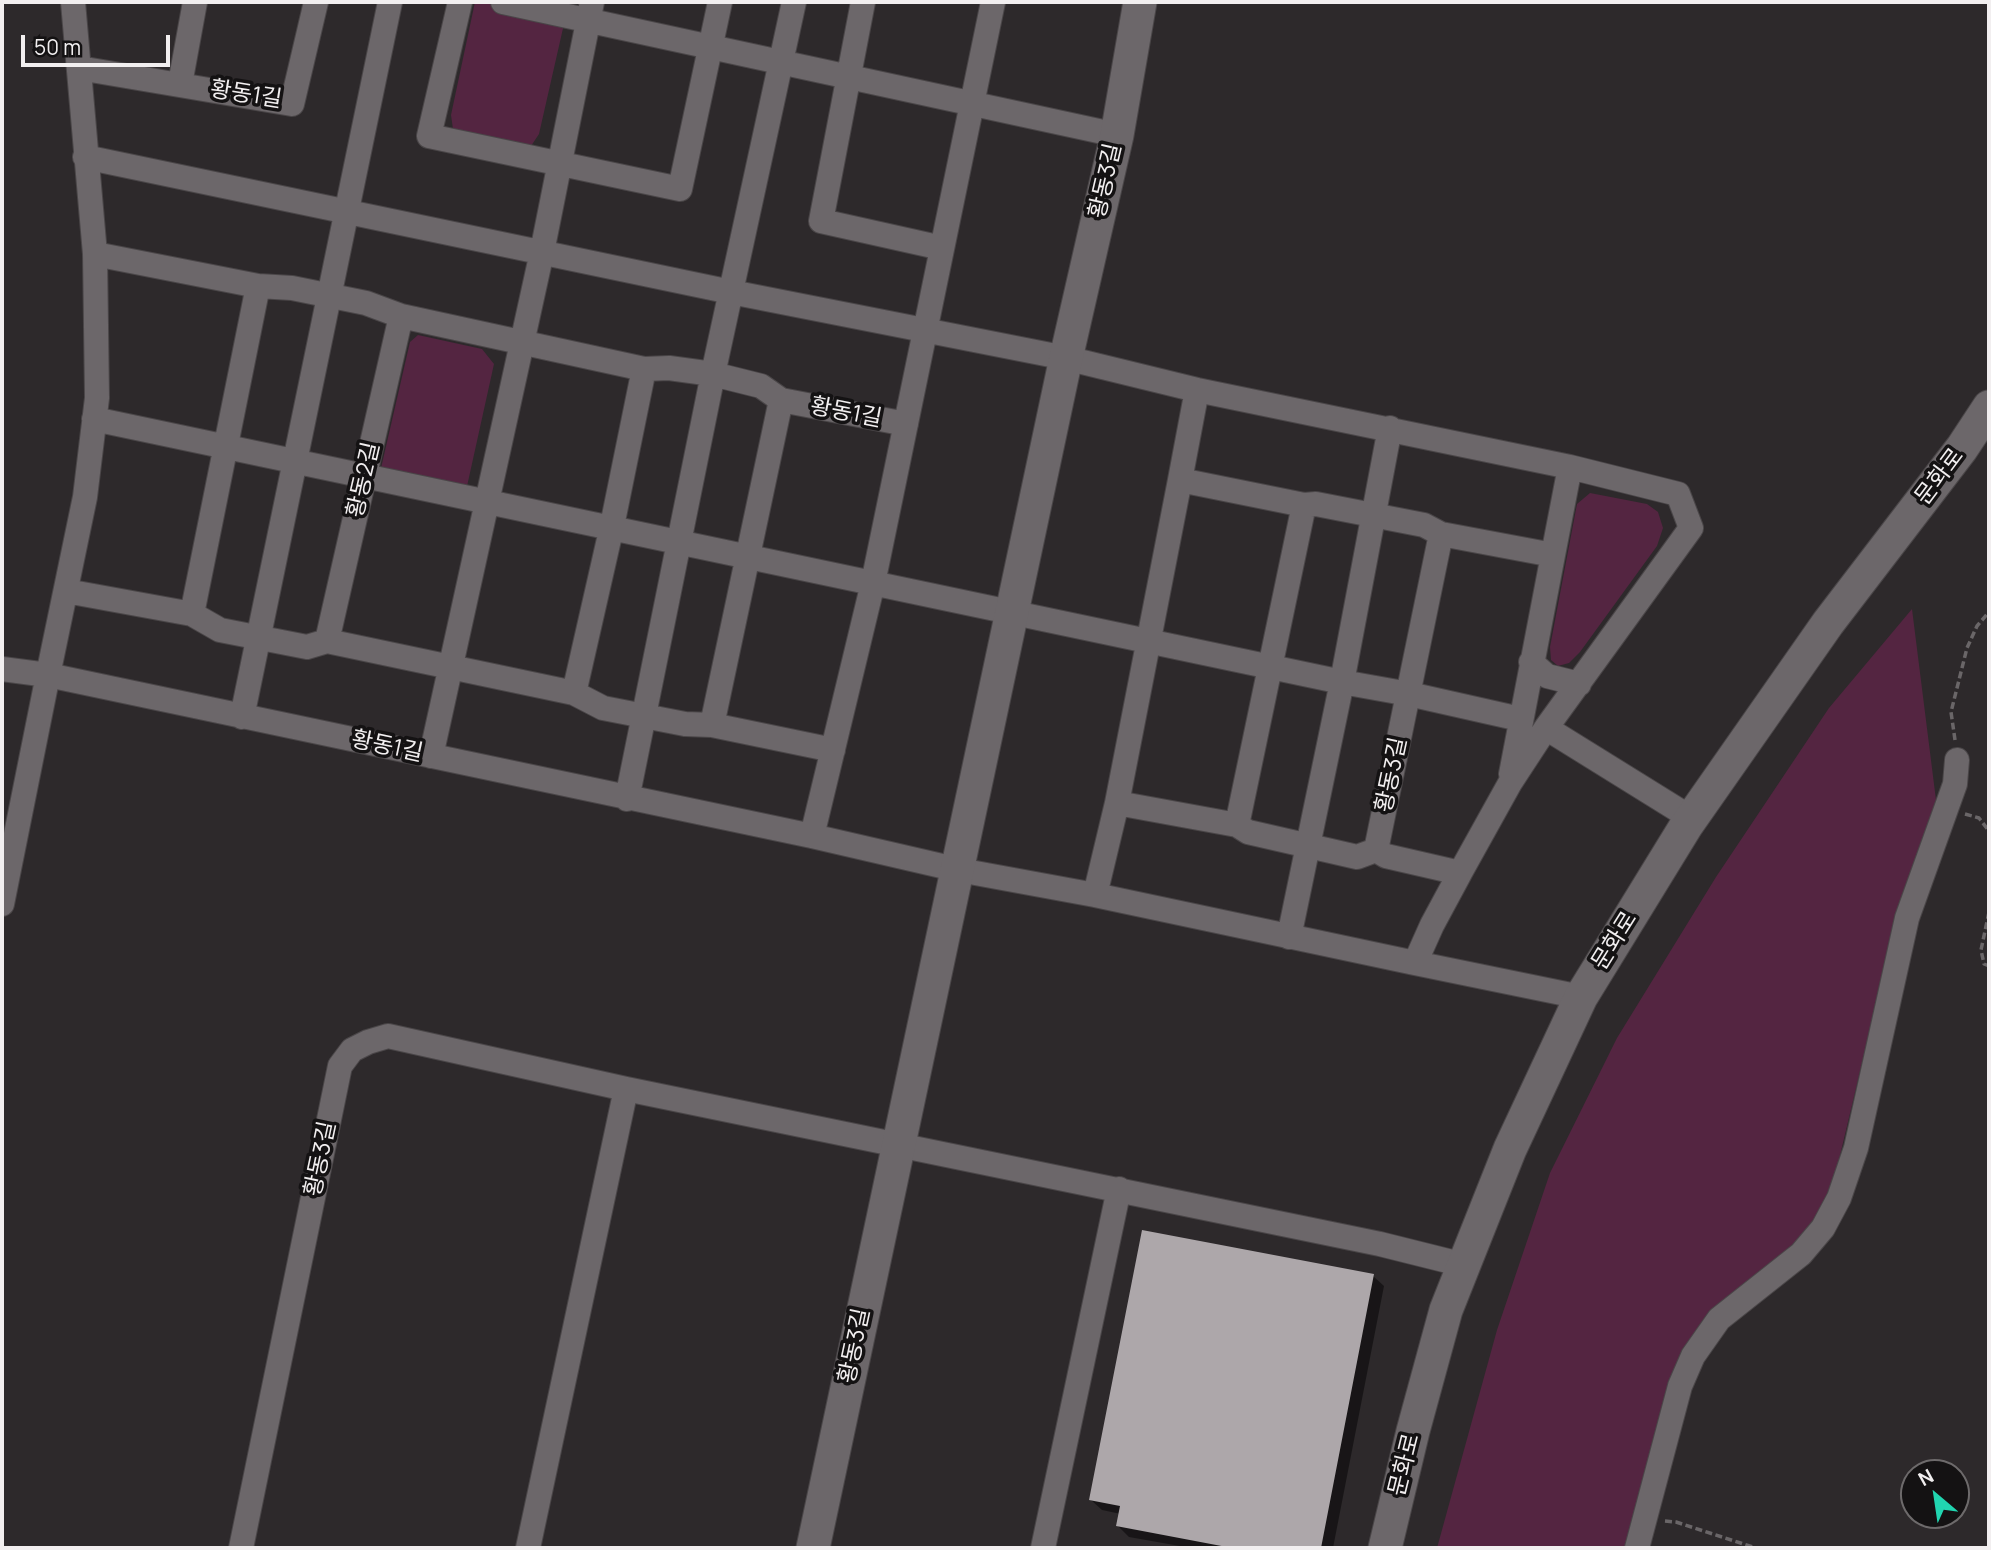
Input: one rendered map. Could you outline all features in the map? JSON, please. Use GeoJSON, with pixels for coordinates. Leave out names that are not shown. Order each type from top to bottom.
{"type":"FeatureCollection","features":[{"type":"Feature","properties":{"kind":"street"},"geometry":{"type":"LineString","coordinates":[[2,904],[85,497],[97,398],[95,254],[73,2]]}},
{"type":"Feature","properties":{"kind":"street","name":"황동1길"},"geometry":{"type":"LineString","coordinates":[[180,84],[195,2]]}},
{"type":"Feature","properties":{"kind":"street","name":"황동1길"},"geometry":{"type":"LineString","coordinates":[[79,68],[292,104],[317,2]]}},
{"type":"Feature","properties":{"kind":"street"},"geometry":{"type":"LineString","coordinates":[[242,717],[390,2]]}},
{"type":"Feature","properties":{"kind":"street"},"geometry":{"type":"LineString","coordinates":[[460,2],[429,136],[680,189],[720,2]]}},
{"type":"Feature","properties":{"kind":"street"},"geometry":{"type":"LineString","coordinates":[[503,2],[590,11],[711,46],[1117,135]]}},
{"type":"Feature","properties":{"kind":"street"},"geometry":{"type":"LineString","coordinates":[[627,799],[713,374],[794,2]]}},
{"type":"Feature","properties":{"kind":"street"},"geometry":{"type":"LineString","coordinates":[[863,2],[821,221],[942,248]]}},
{"type":"Feature","properties":{"kind":"street","name":"황동1길"},"geometry":{"type":"LineString","coordinates":[[812,836],[873,583],[993,2]]}},
{"type":"Feature","properties":{"kind":"street","name":"황동3길"},"geometry":{"type":"LineString","coordinates":[[813,1548],[1066,358],[1117,135],[1140,2]]}},
{"type":"Feature","properties":{"kind":"street"},"geometry":{"type":"LineString","coordinates":[[431,756],[523,343],[590,11]]}},
{"type":"Feature","properties":{"kind":"street"},"geometry":{"type":"LineString","coordinates":[[85,157],[731,292],[1066,358],[1197,390],[1570,467],[1678,494],[1691,528],[1546,728],[1510,783],[1432,925],[1415,963]]}},
{"type":"Feature","properties":{"kind":"street"},"geometry":{"type":"LineString","coordinates":[[95,254],[258,286],[292,288],[329,295],[366,303],[401,316],[645,369],[669,368],[713,374],[761,386],[781,400]]}},
{"type":"Feature","properties":{"kind":"street"},"geometry":{"type":"LineString","coordinates":[[192,614],[258,286]]}},
{"type":"Feature","properties":{"kind":"street","name":"황동2길"},"geometry":{"type":"LineString","coordinates":[[327,641],[401,316]]}},
{"type":"Feature","properties":{"kind":"street"},"geometry":{"type":"LineString","coordinates":[[574,694],[645,369]]}},
{"type":"Feature","properties":{"kind":"street"},"geometry":{"type":"LineString","coordinates":[[1095,895],[1149,641],[1197,390]]}},
{"type":"Feature","properties":{"kind":"street","name":"황동1길"},"geometry":{"type":"LineString","coordinates":[[712,725],[781,400],[906,424]]}},
{"type":"Feature","properties":{"kind":"street","name":"문화로"},"geometry":{"type":"LineString","coordinates":[[1385,1548],[1446,1310],[1510,1149],[1581,997],[1691,818],[1828,623],[1962,448],[1989,407]]}},
{"type":"Feature","properties":{"kind":"street"},"geometry":{"type":"LineString","coordinates":[[94,419],[1520,719]]}},
{"type":"Feature","properties":{"kind":"street"},"geometry":{"type":"LineString","coordinates":[[1289,937],[1342,682],[1390,428]]}},
{"type":"Feature","properties":{"kind":"street"},"geometry":{"type":"LineString","coordinates":[[1510,783],[1520,719],[1570,467]]}},
{"type":"Feature","properties":{"kind":"street"},"geometry":{"type":"LineString","coordinates":[[1180,480],[1304,505],[1316,504],[1424,524],[1441,534],[1553,555]]}},
{"type":"Feature","properties":{"kind":"street"},"geometry":{"type":"LineString","coordinates":[[1237,825],[1304,505]]}},
{"type":"Feature","properties":{"kind":"street","name":"황동3길"},"geometry":{"type":"LineString","coordinates":[[1376,850],[1441,534]]}},
{"type":"Feature","properties":{"kind":"street"},"geometry":{"type":"LineString","coordinates":[[66,591],[192,614],[220,630],[307,647],[327,641],[574,694],[603,708],[685,724],[712,725],[833,750]]}},
{"type":"Feature","properties":{"kind":"street"},"geometry":{"type":"LineString","coordinates":[[1531,662],[1547,676],[1579,684]]}},
{"type":"Feature","properties":{"kind":"street","name":"황동1길"},"geometry":{"type":"LineString","coordinates":[[2,669],[48,675],[812,836],[959,870]]}},
{"type":"Feature","properties":{"kind":"street"},"geometry":{"type":"LineString","coordinates":[[1546,728],[1691,818]]}},
{"type":"Feature","properties":{"kind":"street"},"geometry":{"type":"LineString","coordinates":[[1637,1548],[1680,1385],[1693,1356],[1719,1319],[1801,1254],[1823,1228],[1839,1198],[1856,1148],[1907,918],[1955,784],[1957,760]]}},
{"type":"Feature","properties":{"kind":"street"},"geometry":{"type":"LineString","coordinates":[[1116,803],[1237,825],[1248,832],[1357,857],[1376,850],[1386,856],[1460,873]]}},
{"type":"Feature","properties":{"kind":"street"},"geometry":{"type":"LineString","coordinates":[[959,870],[1095,895],[1581,997]]}},
{"type":"Feature","properties":{"kind":"street","name":"황동3길"},"geometry":{"type":"LineString","coordinates":[[241,1548],[341,1066],[352,1050],[388,1036],[626,1089],[1380,1244],[1464,1265]]}},
{"type":"Feature","properties":{"kind":"street"},"geometry":{"type":"LineString","coordinates":[[528,1548],[626,1089]]}},
{"type":"Feature","properties":{"kind":"street"},"geometry":{"type":"LineString","coordinates":[[1042,1548],[1119,1189]]}},
{"type":"Feature","properties":{"kind":"path"},"geometry":{"type":"LineString","coordinates":[[1957,760],[1951,712],[1967,648],[1977,625],[1989,612]]}},
{"type":"Feature","properties":{"kind":"path"},"geometry":{"type":"LineString","coordinates":[[1946,809],[1979,818],[1989,831]]}},
{"type":"Feature","properties":{"kind":"path"},"geometry":{"type":"LineString","coordinates":[[1989,912],[1981,950],[1984,964],[1989,966]]}},
{"type":"Feature","properties":{"kind":"path"},"geometry":{"type":"LineString","coordinates":[[1644,1519],[1676,1522],[1756,1548]]}},
{"type":"Feature","properties":{"kind":"shaded area"},"geometry":{"type":"Polygon","coordinates":[[[475,2],[569,2],[539,134],[531,146],[453,129],[451,115],[475,2]]]}},
{"type":"Feature","properties":{"kind":"shaded area"},"geometry":{"type":"Polygon","coordinates":[[[418,335],[482,349],[494,364],[462,509],[376,490],[410,342],[418,335]]]}},
{"type":"Feature","properties":{"kind":"shaded area"},"geometry":{"type":"Polygon","coordinates":[[[1590,493],[1647,504],[1658,512],[1663,528],[1657,546],[1580,652],[1569,663],[1558,666],[1551,660],[1550,647],[1577,504],[1590,493]]]}},
{"type":"Feature","properties":{"kind":"shaded area"},"geometry":{"type":"Polygon","coordinates":[[[1912,609],[1936,800],[1868,1038],[1837,1168],[1817,1220],[1776,1264],[1705,1317],[1679,1359],[1629,1548],[1437,1548],[1497,1330],[1550,1173],[1617,1038],[1716,877],[1829,708],[1912,609]]]}},
{"type":"Feature","properties":{"kind":"building"},"geometry":{"type":"Polygon","coordinates":[[[1142,1230],[1374,1274],[1321,1548],[1232,1548],[1116,1526],[1120,1506],[1089,1500],[1142,1230]]]}}]}
